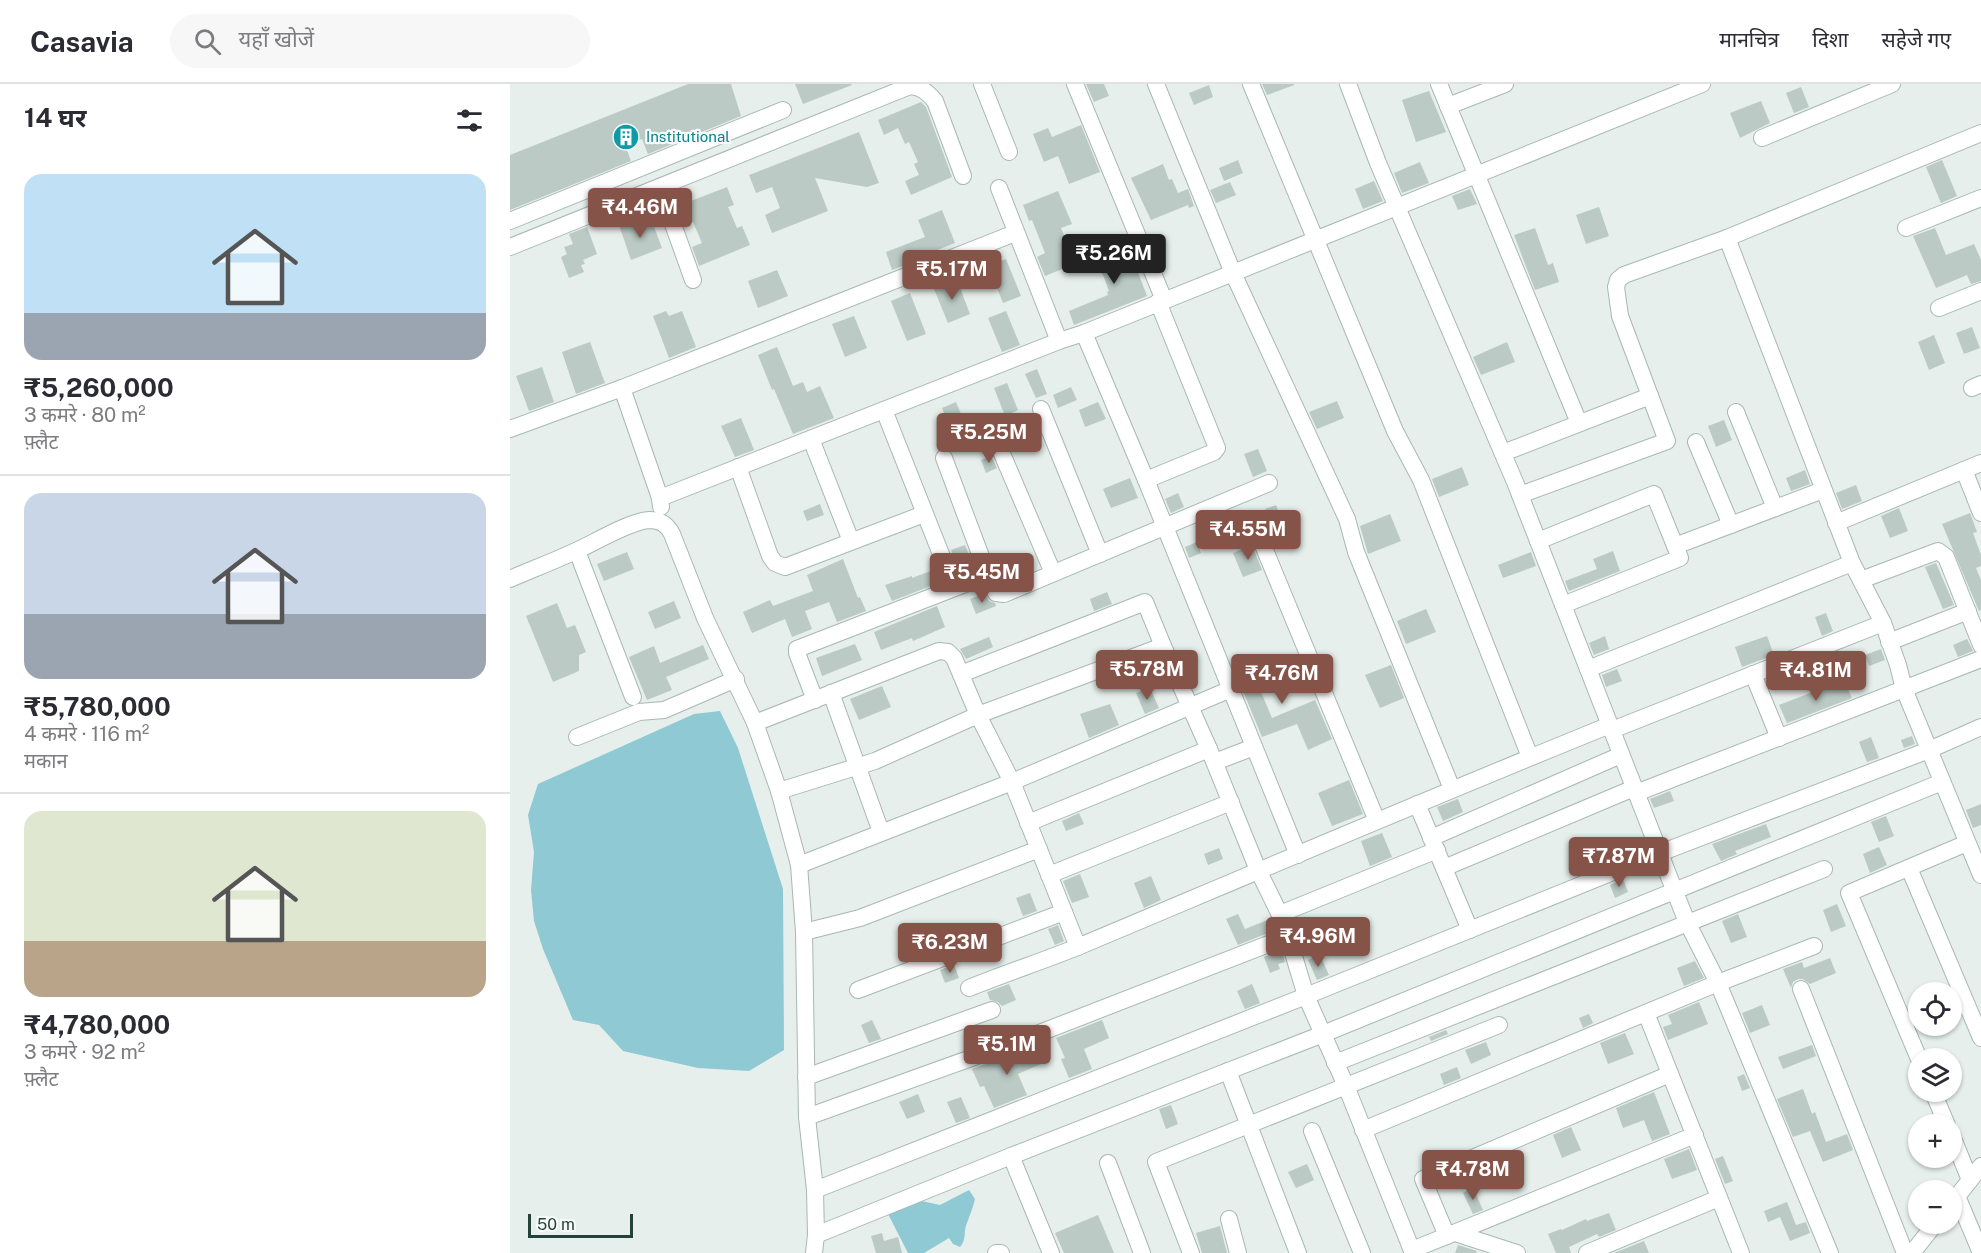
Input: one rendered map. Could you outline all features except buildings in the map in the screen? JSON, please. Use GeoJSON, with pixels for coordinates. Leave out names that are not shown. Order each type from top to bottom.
{"type":"FeatureCollection","features":[{"type":"Feature","properties":{"kind":"street"},"geometry":{"type":"LineString","coordinates":[[982,84],[1009,152]]}},
{"type":"Feature","properties":{"kind":"street"},"geometry":{"type":"LineString","coordinates":[[1075,84],[1217,448],[1214,452],[1146,480]]}},
{"type":"Feature","properties":{"kind":"street"},"geometry":{"type":"LineString","coordinates":[[1156,84],[1233,273],[1347,519],[1356,552],[1452,789]]}},
{"type":"Feature","properties":{"kind":"street"},"geometry":{"type":"LineString","coordinates":[[1251,84],[1395,431],[1421,480],[1530,757]]}},
{"type":"Feature","properties":{"kind":"street"},"geometry":{"type":"LineString","coordinates":[[1348,84],[1378,164],[1520,495],[1687,922],[1718,983],[1830,1253]]}},
{"type":"Feature","properties":{"kind":"street"},"geometry":{"type":"LineString","coordinates":[[1439,84],[1579,423]]}},
{"type":"Feature","properties":{"kind":"street"},"geometry":{"type":"LineString","coordinates":[[1448,106],[1505,84]]}},
{"type":"Feature","properties":{"kind":"street"},"geometry":{"type":"LineString","coordinates":[[1762,138],[1892,84]]}},
{"type":"Feature","properties":{"kind":"street"},"geometry":{"type":"LineString","coordinates":[[510,247],[910,86],[919,86],[927,91],[935,101],[963,176]]}},
{"type":"Feature","properties":{"kind":"street"},"geometry":{"type":"LineString","coordinates":[[660,498],[1084,333],[1692,86]]}},
{"type":"Feature","properties":{"kind":"street"},"geometry":{"type":"LineString","coordinates":[[510,221],[783,111]]}},
{"type":"Feature","properties":{"kind":"street"},"geometry":{"type":"LineString","coordinates":[[1520,495],[1667,441],[1620,316],[1616,287],[1618,280],[1624,275],[1727,238],[1981,133]]}},
{"type":"Feature","properties":{"kind":"street"},"geometry":{"type":"LineString","coordinates":[[660,188],[693,280]]}},
{"type":"Feature","properties":{"kind":"street"},"geometry":{"type":"LineString","coordinates":[[999,188],[1059,341]]}},
{"type":"Feature","properties":{"kind":"street"},"geometry":{"type":"LineString","coordinates":[[1906,228],[1981,198]]}},
{"type":"Feature","properties":{"kind":"street"},"geometry":{"type":"LineString","coordinates":[[510,429],[622,388],[1015,233]]}},
{"type":"Feature","properties":{"kind":"street"},"geometry":{"type":"LineString","coordinates":[[1727,238],[1822,490],[1852,563],[1883,623],[1898,664],[1904,689],[1981,875]]}},
{"type":"Feature","properties":{"kind":"street"},"geometry":{"type":"LineString","coordinates":[[1939,308],[1981,291]]}},
{"type":"Feature","properties":{"kind":"street"},"geometry":{"type":"LineString","coordinates":[[1084,333],[1298,855]]}},
{"type":"Feature","properties":{"kind":"street"},"geometry":{"type":"LineString","coordinates":[[622,388],[660,498],[662,509],[658,522]]}},
{"type":"Feature","properties":{"kind":"street"},"geometry":{"type":"LineString","coordinates":[[1503,453],[1650,396]]}},
{"type":"Feature","properties":{"kind":"street"},"geometry":{"type":"LineString","coordinates":[[1041,409],[1101,554]]}},
{"type":"Feature","properties":{"kind":"street"},"geometry":{"type":"LineString","coordinates":[[884,410],[954,587]]}},
{"type":"Feature","properties":{"kind":"street"},"geometry":{"type":"LineString","coordinates":[[1736,412],[1775,508]]}},
{"type":"Feature","properties":{"kind":"street"},"geometry":{"type":"LineString","coordinates":[[991,428],[1053,573]]}},
{"type":"Feature","properties":{"kind":"street"},"geometry":{"type":"LineString","coordinates":[[811,439],[851,541]]}},
{"type":"Feature","properties":{"kind":"street"},"geometry":{"type":"LineString","coordinates":[[1696,442],[1731,525]]}},
{"type":"Feature","properties":{"kind":"street"},"geometry":{"type":"LineString","coordinates":[[944,458],[988,575],[998,594],[1101,554],[1269,483]]}},
{"type":"Feature","properties":{"kind":"street"},"geometry":{"type":"LineString","coordinates":[[1836,523],[1981,463]]}},
{"type":"Feature","properties":{"kind":"street"},"geometry":{"type":"LineString","coordinates":[[738,467],[770,556],[775,563],[785,567],[924,514]]}},
{"type":"Feature","properties":{"kind":"street"},"geometry":{"type":"LineString","coordinates":[[1964,470],[1981,513]]}},
{"type":"Feature","properties":{"kind":"street"},"geometry":{"type":"LineString","coordinates":[[1675,546],[1822,490]]}},
{"type":"Feature","properties":{"kind":"street"},"geometry":{"type":"LineString","coordinates":[[1538,541],[1654,494],[1680,558],[1563,605]]}},
{"type":"Feature","properties":{"kind":"street"},"geometry":{"type":"LineString","coordinates":[[510,579],[633,524],[648,520],[668,525],[705,618],[755,723],[779,791],[799,865],[804,932],[807,1117],[815,1190],[814,1253]]}},
{"type":"Feature","properties":{"kind":"street"},"geometry":{"type":"LineString","coordinates":[[1255,526],[1377,821]]}},
{"type":"Feature","properties":{"kind":"street"},"geometry":{"type":"LineString","coordinates":[[577,551],[633,697]]}},
{"type":"Feature","properties":{"kind":"street"},"geometry":{"type":"LineString","coordinates":[[1861,580],[1938,551],[1946,556],[1981,645]]}},
{"type":"Feature","properties":{"kind":"street"},"geometry":{"type":"LineString","coordinates":[[1588,669],[1852,563]]}},
{"type":"Feature","properties":{"kind":"street"},"geometry":{"type":"LineString","coordinates":[[815,700],[797,649],[988,575]]}},
{"type":"Feature","properties":{"kind":"street"},"geometry":{"type":"LineString","coordinates":[[961,674],[1144,602],[1212,756],[1258,870],[1280,914],[1306,996],[1346,1086],[1412,1252],[1695,1135]]}},
{"type":"Feature","properties":{"kind":"street"},"geometry":{"type":"LineString","coordinates":[[1889,642],[1968,610]]}},
{"type":"Feature","properties":{"kind":"street"},"geometry":{"type":"LineString","coordinates":[[969,988],[1078,946],[1530,757],[1883,623]]}},
{"type":"Feature","properties":{"kind":"street"},"geometry":{"type":"LineString","coordinates":[[779,791],[858,766],[978,715],[1163,646]]}},
{"type":"Feature","properties":{"kind":"street"},"geometry":{"type":"LineString","coordinates":[[755,723],[939,651],[948,652],[954,658],[978,715],[1012,782],[1078,946]]}},
{"type":"Feature","properties":{"kind":"street"},"geometry":{"type":"LineString","coordinates":[[1444,868],[1635,790],[1779,738],[1981,659]]}},
{"type":"Feature","properties":{"kind":"street"},"geometry":{"type":"LineString","coordinates":[[1753,674],[1779,738]]}},
{"type":"Feature","properties":{"kind":"street"},"geometry":{"type":"LineString","coordinates":[[577,737],[639,712],[664,710],[736,679]]}},
{"type":"Feature","properties":{"kind":"street"},"geometry":{"type":"LineString","coordinates":[[799,865],[1012,782],[1231,689]]}},
{"type":"Feature","properties":{"kind":"street"},"geometry":{"type":"LineString","coordinates":[[831,693],[881,832]]}},
{"type":"Feature","properties":{"kind":"street"},"geometry":{"type":"LineString","coordinates":[[815,1190],[1660,853],[1929,750],[1981,727]]}},
{"type":"Feature","properties":{"kind":"street"},"geometry":{"type":"LineString","coordinates":[[1028,823],[1212,756],[1254,747]]}},
{"type":"Feature","properties":{"kind":"street"},"geometry":{"type":"LineString","coordinates":[[1280,914],[1622,755]]}},
{"type":"Feature","properties":{"kind":"street"},"geometry":{"type":"LineString","coordinates":[[816,1235],[1323,1034],[1942,782]]}},
{"type":"Feature","properties":{"kind":"street"},"geometry":{"type":"LineString","coordinates":[[1049,875],[1230,802]]}},
{"type":"Feature","properties":{"kind":"street"},"geometry":{"type":"LineString","coordinates":[[1417,804],[1470,930]]}},
{"type":"Feature","properties":{"kind":"street"},"geometry":{"type":"LineString","coordinates":[[1914,1048],[1849,893],[1967,843]]}},
{"type":"Feature","properties":{"kind":"street"},"geometry":{"type":"LineString","coordinates":[[804,932],[860,918],[1039,849]]}},
{"type":"Feature","properties":{"kind":"street"},"geometry":{"type":"LineString","coordinates":[[1909,868],[1981,1038]]}},
{"type":"Feature","properties":{"kind":"street"},"geometry":{"type":"LineString","coordinates":[[1335,1063],[1824,869]]}},
{"type":"Feature","properties":{"kind":"street"},"geometry":{"type":"LineString","coordinates":[[858,990],[1064,912]]}},
{"type":"Feature","properties":{"kind":"street"},"geometry":{"type":"LineString","coordinates":[[807,1117],[1024,1039],[1288,936]]}},
{"type":"Feature","properties":{"kind":"street"},"geometry":{"type":"LineString","coordinates":[[1363,1130],[1718,983],[1814,946]]}},
{"type":"Feature","properties":{"kind":"street"},"geometry":{"type":"LineString","coordinates":[[1801,989],[1905,1253]]}},
{"type":"Feature","properties":{"kind":"street"},"geometry":{"type":"LineString","coordinates":[[806,1077],[992,1010]]}},
{"type":"Feature","properties":{"kind":"street"},"geometry":{"type":"LineString","coordinates":[[1646,1013],[1741,1253]]}},
{"type":"Feature","properties":{"kind":"street"},"geometry":{"type":"LineString","coordinates":[[1191,1253],[1156,1162],[1499,1025]]}},
{"type":"Feature","properties":{"kind":"street"},"geometry":{"type":"LineString","coordinates":[[1228,1071],[1298,1253]]}},
{"type":"Feature","properties":{"kind":"street"},"geometry":{"type":"LineString","coordinates":[[1517,1253],[1451,1234],[1423,1179],[1670,1074]]}},
{"type":"Feature","properties":{"kind":"street"},"geometry":{"type":"LineString","coordinates":[[1312,1131],[1362,1253]]}},
{"type":"Feature","properties":{"kind":"street"},"geometry":{"type":"LineString","coordinates":[[1011,1156],[1051,1253]]}},
{"type":"Feature","properties":{"kind":"street"},"geometry":{"type":"LineString","coordinates":[[1962,1160],[1970,1180]]}},
{"type":"Feature","properties":{"kind":"street"},"geometry":{"type":"LineString","coordinates":[[1108,1164],[1142,1253]]}},
{"type":"Feature","properties":{"kind":"street"},"geometry":{"type":"LineString","coordinates":[[1962,1190],[1981,1166]]}},
{"type":"Feature","properties":{"kind":"street"},"geometry":{"type":"LineString","coordinates":[[1587,1253],[1719,1198]]}},
{"type":"Feature","properties":{"kind":"street"},"geometry":{"type":"LineString","coordinates":[[1962,1215],[1981,1253]]}},
{"type":"Feature","properties":{"kind":"street"},"geometry":{"type":"LineString","coordinates":[[1229,1219],[1238,1253]]}},
{"type":"Feature","properties":{"kind":"street"},"geometry":{"type":"LineString","coordinates":[[1912,1253],[1926,1246]]}},
{"type":"Feature","properties":{"kind":"water"},"geometry":{"type":"Polygon","coordinates":[[[720,711],[738,748],[783,889],[784,1050],[749,1071],[698,1068],[623,1051],[599,1025],[573,1020],[543,949],[534,921],[531,890],[534,852],[528,815],[538,784],[694,714],[720,711]]]}},
{"type":"Feature","properties":{"kind":"water"},"geometry":{"type":"Polygon","coordinates":[[[969,1190],[975,1199],[960,1247],[953,1244],[949,1238],[924,1253],[908,1253],[885,1208],[917,1200],[940,1205],[969,1190]]]}},
{"type":"Feature","properties":{"kind":"place","name":"Institutional"},"geometry":{"type":"Point","coordinates":[626,137]}}]}
